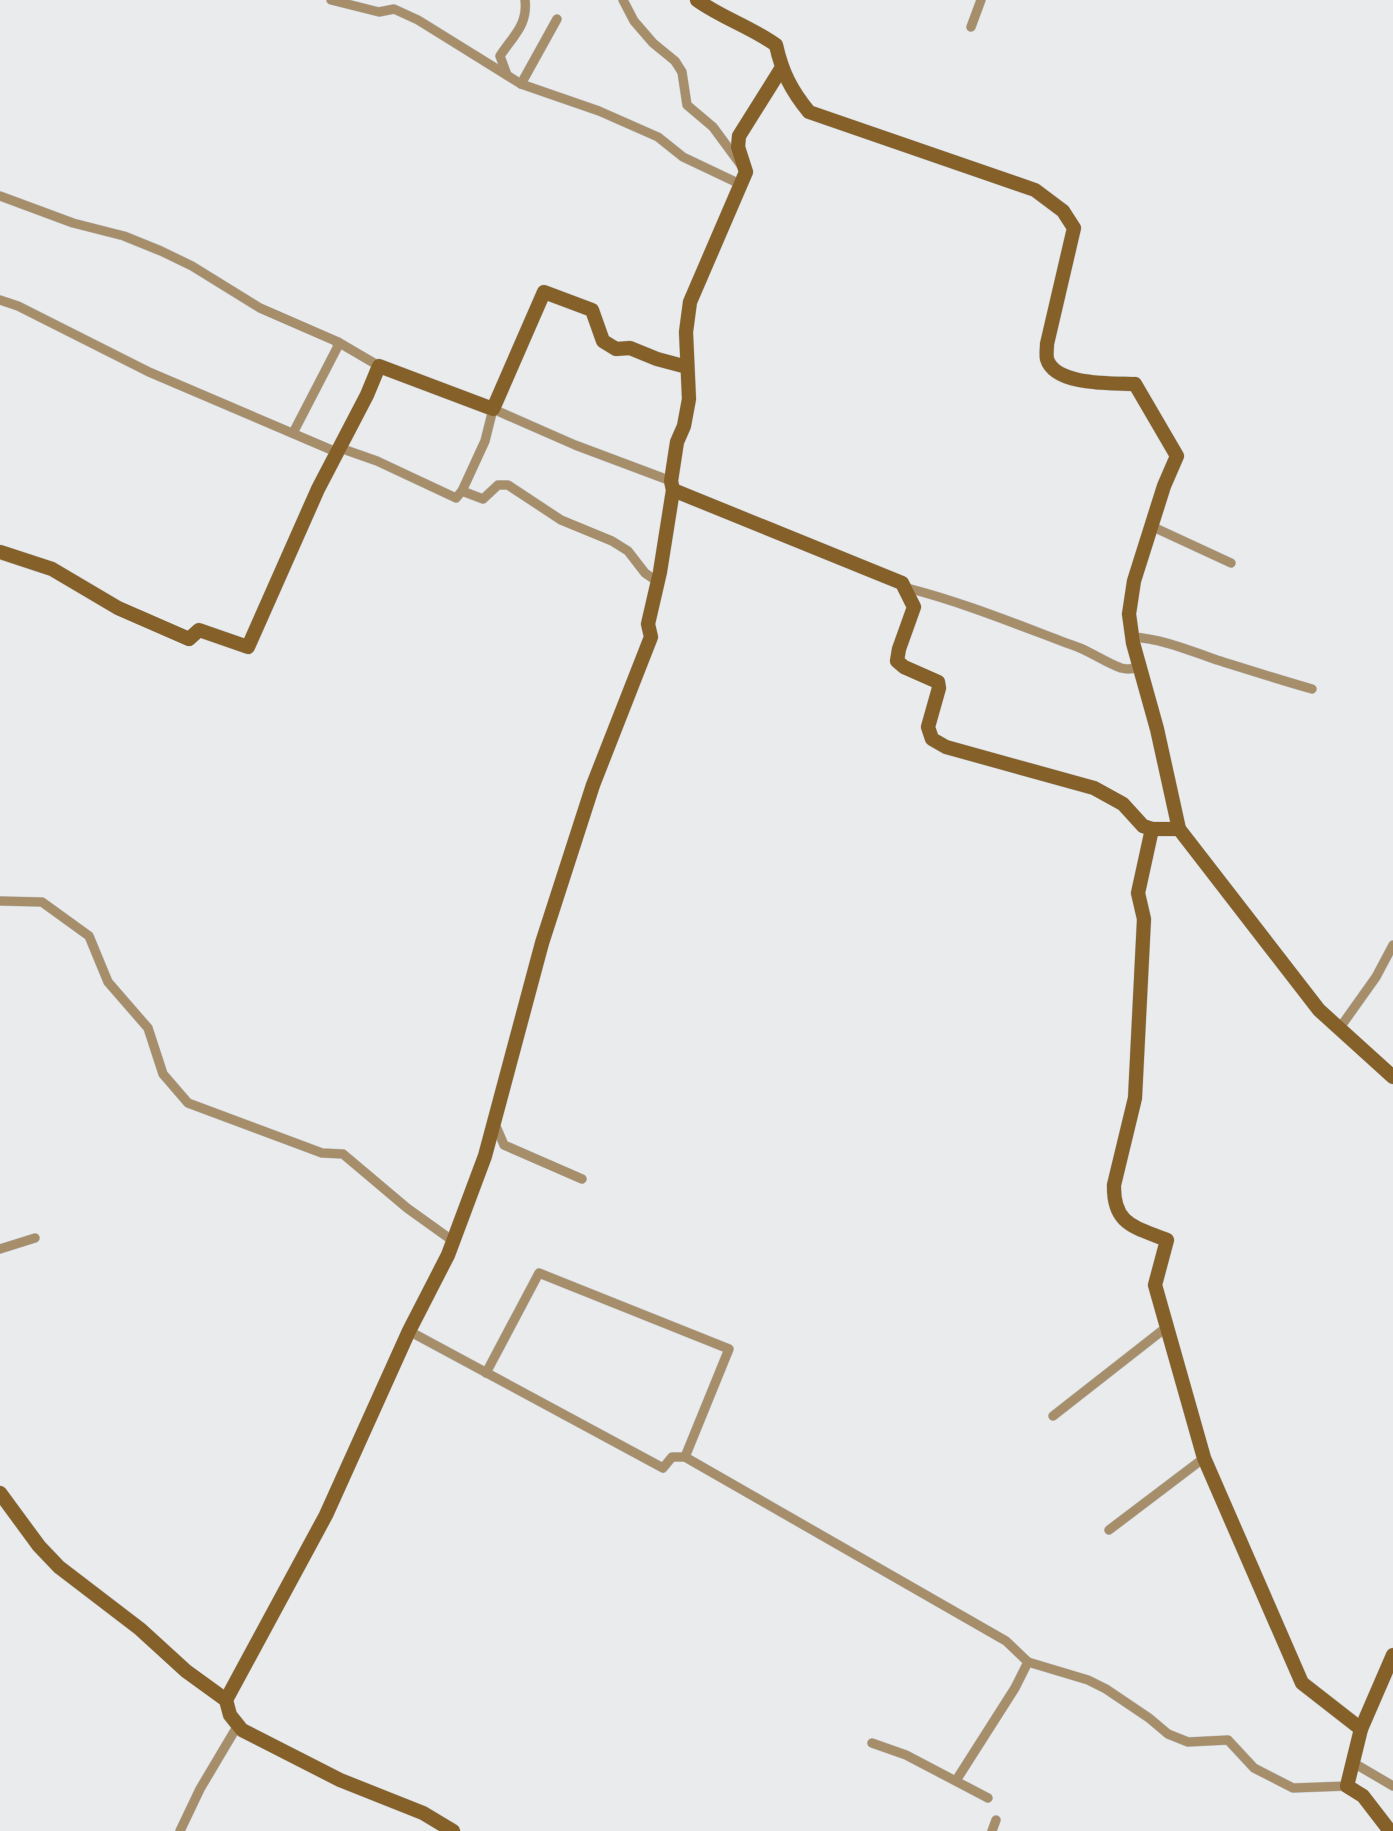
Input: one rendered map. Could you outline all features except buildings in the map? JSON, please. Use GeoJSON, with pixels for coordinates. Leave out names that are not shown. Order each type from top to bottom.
{"type":"FeatureCollection","features":[{"type":"Feature","properties":{"kind":"street"},"geometry":{"type":"LineString","coordinates":[[331,0],[379,12],[394,9],[418,20],[521,84],[599,111],[658,137],[682,158],[744,179]]}},
{"type":"Feature","properties":{"kind":"street"},"geometry":{"type":"LineString","coordinates":[[507,75],[500,56],[522,28],[526,17],[525,0]]}},
{"type":"Feature","properties":{"kind":"street"},"geometry":{"type":"LineString","coordinates":[[623,0],[634,21],[653,43],[675,61],[682,72],[687,105],[713,127],[744,179]]}},
{"type":"Feature","properties":{"kind":"street"},"geometry":{"type":"LineString","coordinates":[[697,0],[711,10],[758,32],[776,45],[781,69],[792,92],[809,112],[1035,190],[1063,212],[1074,228],[1047,344],[1047,359],[1056,371],[1065,376],[1090,382],[1134,384],[1177,456],[1151,526],[1130,596],[1132,637],[1157,729],[1179,829],[1319,1010],[1393,1077]]}},
{"type":"Feature","properties":{"kind":"street"},"geometry":{"type":"LineString","coordinates":[[970,27],[981,0]]}},
{"type":"Feature","properties":{"kind":"street"},"geometry":{"type":"LineString","coordinates":[[521,84],[557,19]]}},
{"type":"Feature","properties":{"kind":"street"},"geometry":{"type":"LineString","coordinates":[[226,1700],[326,1515],[453,1241],[495,1124],[542,943],[593,785],[651,637],[648,624],[658,582],[677,442],[684,426],[689,399],[686,332],[690,302],[744,179],[738,147],[740,136],[781,69]]}},
{"type":"Feature","properties":{"kind":"street"},"geometry":{"type":"LineString","coordinates":[[0,196],[73,223],[124,236],[161,251],[192,266],[260,308],[338,342],[379,366],[492,409],[903,583],[914,607],[897,661],[904,667],[938,682],[939,688],[928,727],[932,739],[945,747],[1094,788],[1123,804],[1143,826],[1152,829],[1179,829]]}},
{"type":"Feature","properties":{"kind":"street"},"geometry":{"type":"LineString","coordinates":[[0,300],[18,306],[149,372],[334,451],[340,448],[456,498],[462,491],[485,441],[492,409],[544,292],[592,310],[603,341],[616,349],[630,348],[657,359],[687,367]]}},
{"type":"Feature","properties":{"kind":"street"},"geometry":{"type":"LineString","coordinates":[[293,433],[338,342]]}},
{"type":"Feature","properties":{"kind":"street"},"geometry":{"type":"LineString","coordinates":[[0,552],[52,569],[118,608],[189,639],[199,630],[248,647],[318,489],[379,366]]}},
{"type":"Feature","properties":{"kind":"street"},"geometry":{"type":"LineString","coordinates":[[462,491],[483,499],[498,485],[508,485],[561,520],[612,541],[628,551],[645,573],[658,582]]}},
{"type":"Feature","properties":{"kind":"street"},"geometry":{"type":"LineString","coordinates":[[1151,526],[1231,563]]}},
{"type":"Feature","properties":{"kind":"street"},"geometry":{"type":"LineString","coordinates":[[907,588],[940,596],[1096,654],[1114,665],[1131,669],[1139,667]]}},
{"type":"Feature","properties":{"kind":"street"},"geometry":{"type":"LineString","coordinates":[[1132,637],[1154,639],[1194,649],[1217,660],[1312,689]]}},
{"type":"Feature","properties":{"kind":"street"},"geometry":{"type":"LineString","coordinates":[[1152,829],[1138,893],[1144,920],[1135,1098],[1114,1185],[1114,1199],[1118,1215],[1127,1223],[1167,1240],[1155,1285],[1204,1458],[1302,1683],[1360,1729]]}},
{"type":"Feature","properties":{"kind":"street"},"geometry":{"type":"LineString","coordinates":[[0,901],[42,902],[89,936],[108,982],[148,1028],[163,1074],[188,1103],[322,1153],[343,1154],[407,1208],[453,1241]]}},
{"type":"Feature","properties":{"kind":"street"},"geometry":{"type":"LineString","coordinates":[[1339,1029],[1376,977],[1393,945]]}},
{"type":"Feature","properties":{"kind":"street"},"geometry":{"type":"LineString","coordinates":[[495,1124],[504,1145],[582,1179]]}},
{"type":"Feature","properties":{"kind":"street"},"geometry":{"type":"LineString","coordinates":[[0,1249],[36,1238]]}},
{"type":"Feature","properties":{"kind":"street"},"geometry":{"type":"LineString","coordinates":[[486,1373],[539,1273],[729,1350],[685,1457]]}},
{"type":"Feature","properties":{"kind":"street"},"geometry":{"type":"LineString","coordinates":[[1053,1416],[1168,1326]]}},
{"type":"Feature","properties":{"kind":"street"},"geometry":{"type":"LineString","coordinates":[[410,1331],[663,1468],[672,1457],[685,1457],[1006,1641],[1028,1662],[1088,1680],[1149,1718],[1168,1734],[1188,1742],[1228,1740],[1254,1768],[1293,1788],[1347,1786],[1363,1796],[1390,1831]]}},
{"type":"Feature","properties":{"kind":"street"},"geometry":{"type":"LineString","coordinates":[[1109,1530],[1204,1458]]}},
{"type":"Feature","properties":{"kind":"street"},"geometry":{"type":"LineString","coordinates":[[0,1493],[39,1546],[58,1567],[141,1629],[186,1671],[226,1700],[230,1715],[238,1725],[340,1780],[423,1813],[453,1831]]}},
{"type":"Feature","properties":{"kind":"street"},"geometry":{"type":"LineString","coordinates":[[1347,1786],[1360,1729],[1393,1654]]}},
{"type":"Feature","properties":{"kind":"street"},"geometry":{"type":"LineString","coordinates":[[957,1779],[1015,1688],[1028,1662]]}},
{"type":"Feature","properties":{"kind":"street"},"geometry":{"type":"LineString","coordinates":[[180,1831],[200,1790],[238,1725]]}},
{"type":"Feature","properties":{"kind":"street"},"geometry":{"type":"LineString","coordinates":[[872,1743],[906,1755],[957,1779],[987,1798]]}},
{"type":"Feature","properties":{"kind":"street"},"geometry":{"type":"LineString","coordinates":[[1351,1767],[1393,1786]]}},
{"type":"Feature","properties":{"kind":"street"},"geometry":{"type":"LineString","coordinates":[[992,1831],[996,1820]]}}]}
